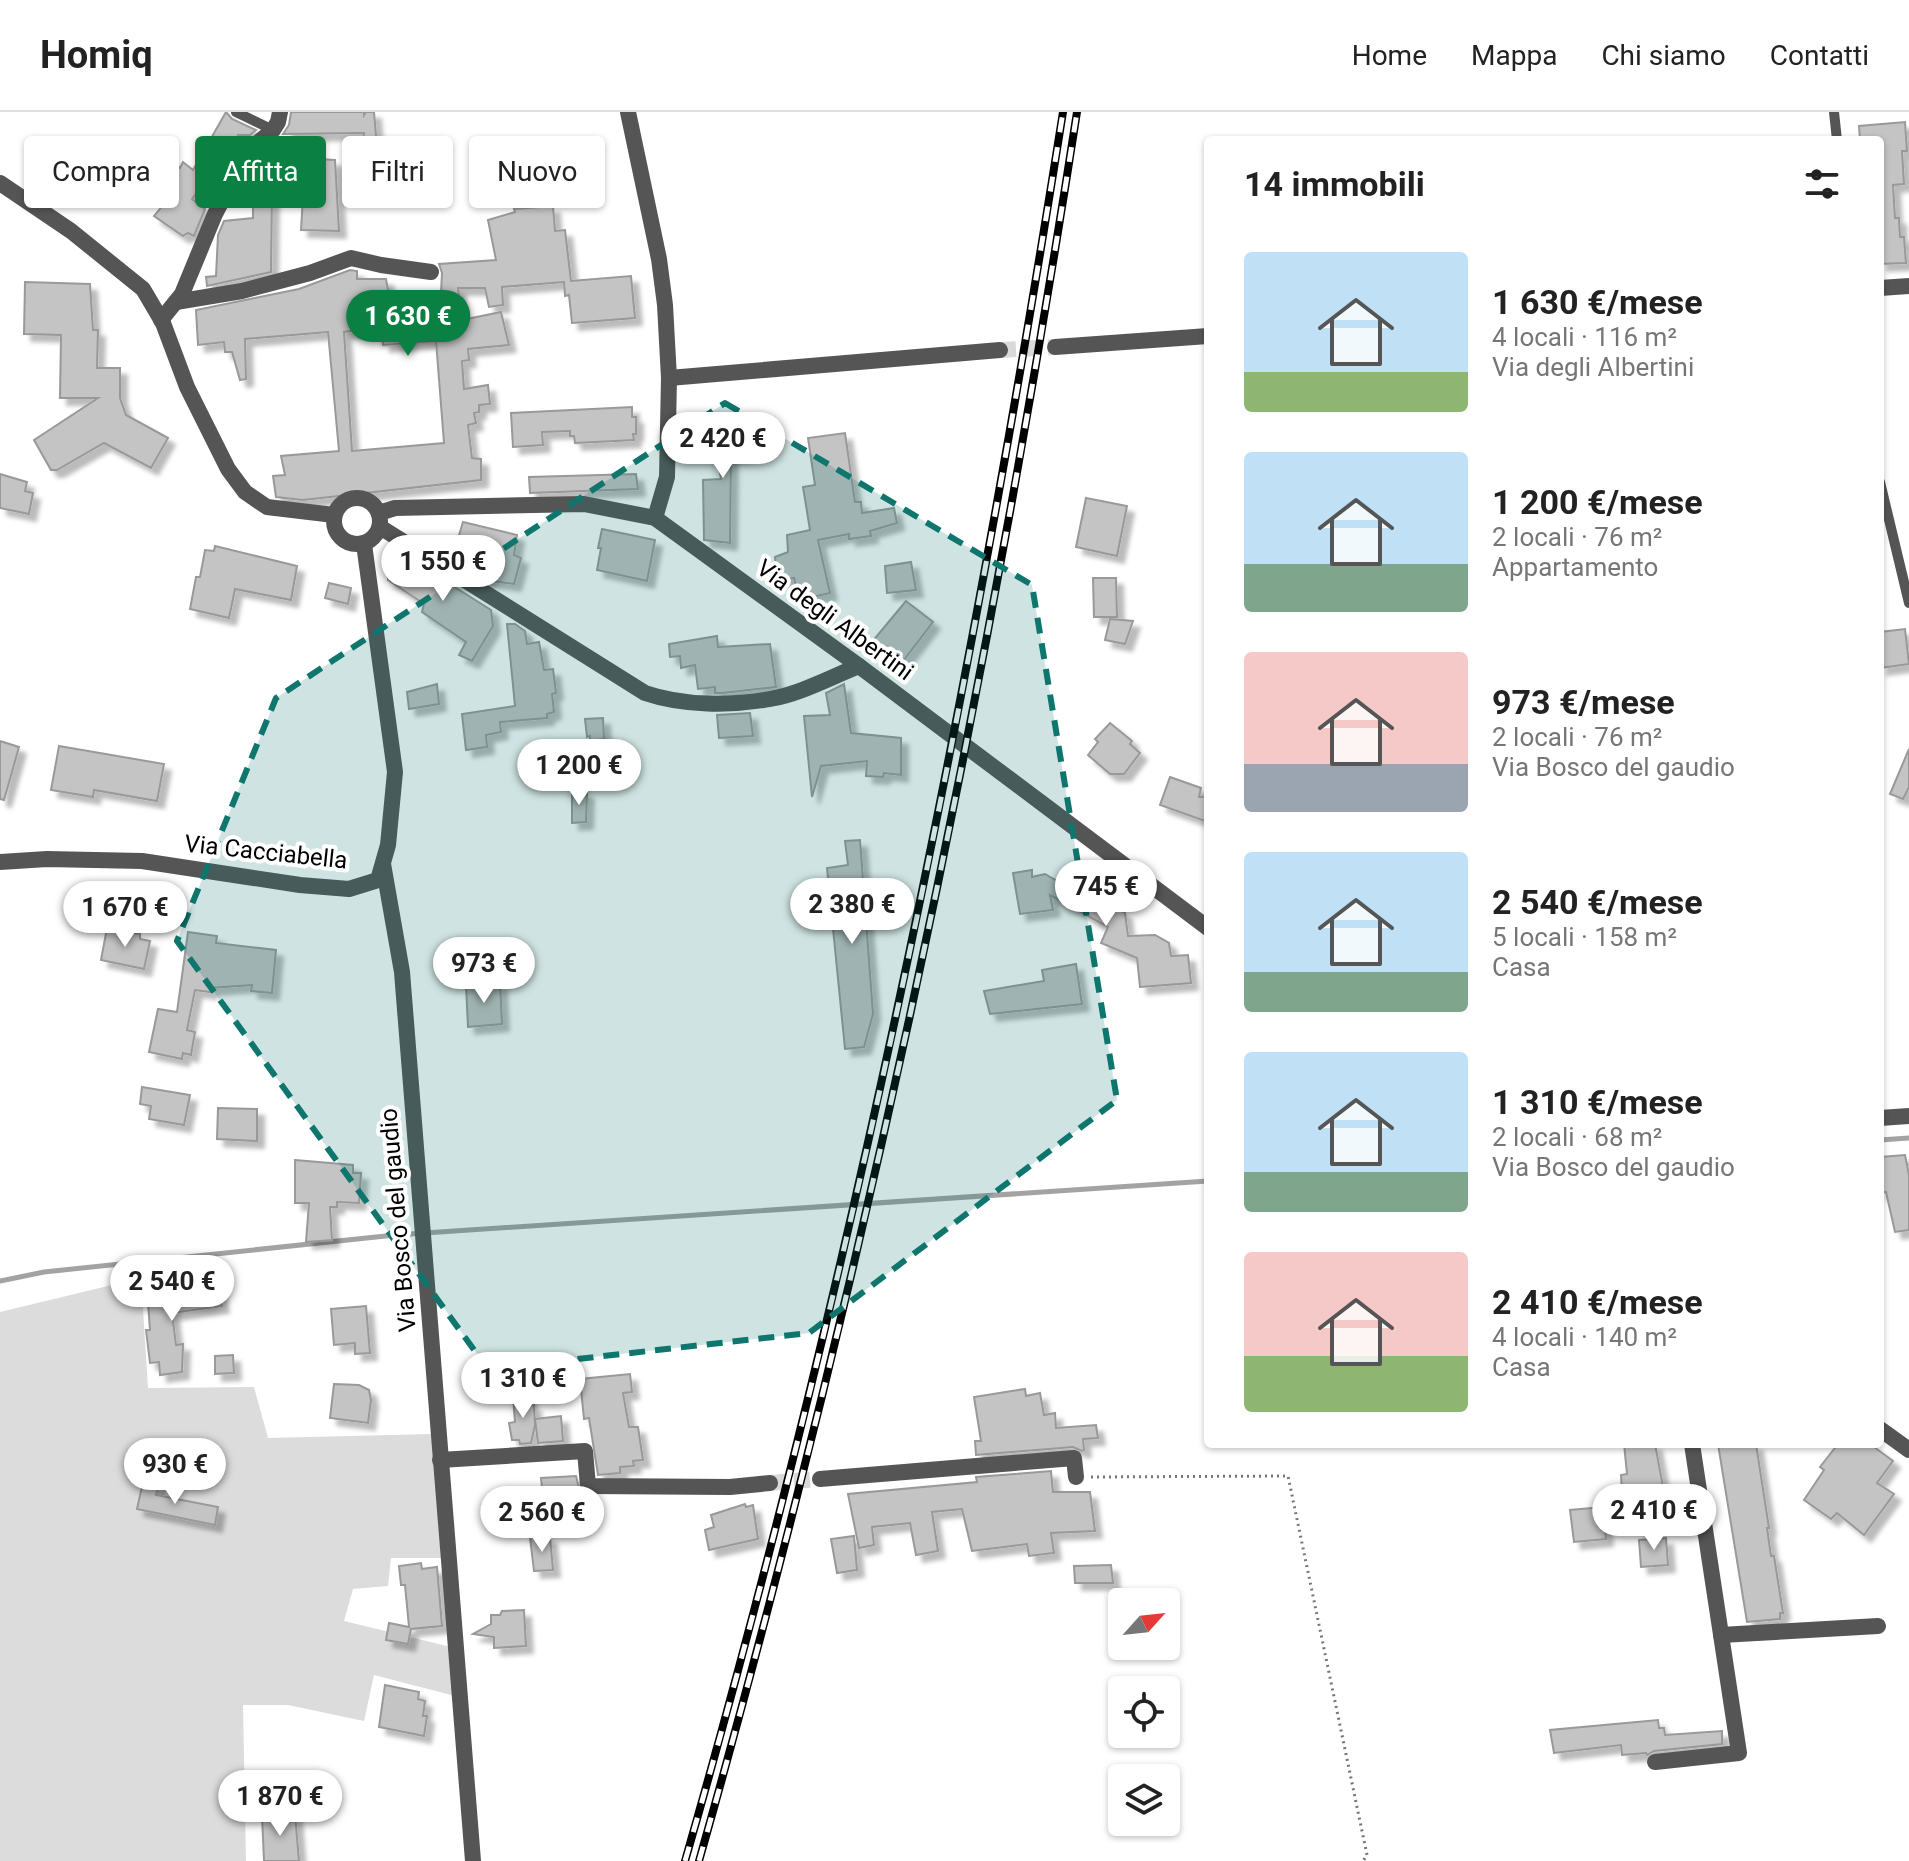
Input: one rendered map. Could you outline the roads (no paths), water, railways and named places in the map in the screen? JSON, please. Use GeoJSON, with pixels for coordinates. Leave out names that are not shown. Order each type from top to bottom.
{"type":"FeatureCollection","features":[{"type":"Feature","properties":{"kind":"street"},"geometry":{"type":"LineString","coordinates":[[161,320],[182,294],[215,214],[247,152],[273,130],[280,112]]}},
{"type":"Feature","properties":{"kind":"street"},"geometry":{"type":"LineString","coordinates":[[628,112],[659,259],[669,378],[667,477],[655,518]]}},
{"type":"Feature","properties":{"kind":"street"},"geometry":{"type":"LineString","coordinates":[[0,183],[71,231],[143,289],[161,320],[187,387],[228,469],[245,492],[267,507],[334,515]]}},
{"type":"Feature","properties":{"kind":"street"},"geometry":{"type":"LineString","coordinates":[[176,302],[242,291],[310,273],[351,258],[431,272]]}},
{"type":"Feature","properties":{"kind":"street"},"geometry":{"type":"LineString","coordinates":[[1884,288],[1909,286]]}},
{"type":"Feature","properties":{"kind":"street"},"geometry":{"type":"LineString","coordinates":[[1055,347],[1204,336]]}},
{"type":"Feature","properties":{"kind":"street"},"geometry":{"type":"LineString","coordinates":[[669,378],[1000,350]]}},
{"type":"Feature","properties":{"kind":"street"},"geometry":{"type":"LineString","coordinates":[[380,520],[373,539],[354,545],[343,541],[335,530],[334,515],[339,505],[353,497],[372,502],[380,520],[645,693],[669,702],[696,704],[770,699],[859,666]]}},
{"type":"Feature","properties":{"kind":"street","name":"Via degli Albertini"},"geometry":{"type":"LineString","coordinates":[[380,520],[395,508],[584,504],[655,518],[859,666],[1204,925]]}},
{"type":"Feature","properties":{"kind":"street","name":"Via Cacciabella"},"geometry":{"type":"LineString","coordinates":[[0,862],[47,859],[142,861],[300,885],[349,889],[378,880],[388,845],[395,772],[364,544]]}},
{"type":"Feature","properties":{"kind":"street","name":"Via Bosco del gaudio"},"geometry":{"type":"LineString","coordinates":[[383,864],[402,972],[473,1861]]}},
{"type":"Feature","properties":{"kind":"street"},"geometry":{"type":"LineString","coordinates":[[1884,1118],[1909,1116]]}},
{"type":"Feature","properties":{"kind":"street"},"geometry":{"type":"LineString","coordinates":[[1884,1432],[1909,1450]]}},
{"type":"Feature","properties":{"kind":"street"},"geometry":{"type":"LineString","coordinates":[[1655,1762],[1739,1753],[1693,1448]]}},
{"type":"Feature","properties":{"kind":"street"},"geometry":{"type":"LineString","coordinates":[[440,1460],[585,1451],[588,1486],[730,1487],[770,1483]]}},
{"type":"Feature","properties":{"kind":"street"},"geometry":{"type":"LineString","coordinates":[[820,1479],[1074,1458],[1076,1477]]}},
{"type":"Feature","properties":{"kind":"street"},"geometry":{"type":"LineString","coordinates":[[1721,1635],[1878,1626]]}},
{"type":"Feature","properties":{"kind":"lane"},"geometry":{"type":"LineString","coordinates":[[236,112],[273,130]]}},
{"type":"Feature","properties":{"kind":"lane"},"geometry":{"type":"LineString","coordinates":[[1834,112],[1837,136]]}},
{"type":"Feature","properties":{"kind":"lane"},"geometry":{"type":"LineString","coordinates":[[1884,499],[1909,603]]}},
{"type":"Feature","properties":{"kind":"waterway"},"geometry":{"type":"LineString","coordinates":[[1884,1140],[1909,1138]]}},
{"type":"Feature","properties":{"kind":"waterway"},"geometry":{"type":"LineString","coordinates":[[0,1281],[44,1272],[395,1235],[1204,1181]]}},
{"type":"Feature","properties":{"kind":"tunnel"},"geometry":{"type":"LineString","coordinates":[[1000,350],[1055,347]]}},
{"type":"Feature","properties":{"kind":"tunnel"},"geometry":{"type":"LineString","coordinates":[[770,1483],[820,1479]]}},
{"type":"Feature","properties":{"kind":"railway"},"geometry":{"type":"LineString","coordinates":[[685,1861],[801,1429],[901,992],[988,553],[1063,112]]}},
{"type":"Feature","properties":{"kind":"railway"},"geometry":{"type":"LineString","coordinates":[[699,1861],[814,1428],[915,992],[1002,553],[1077,112]]}}]}
